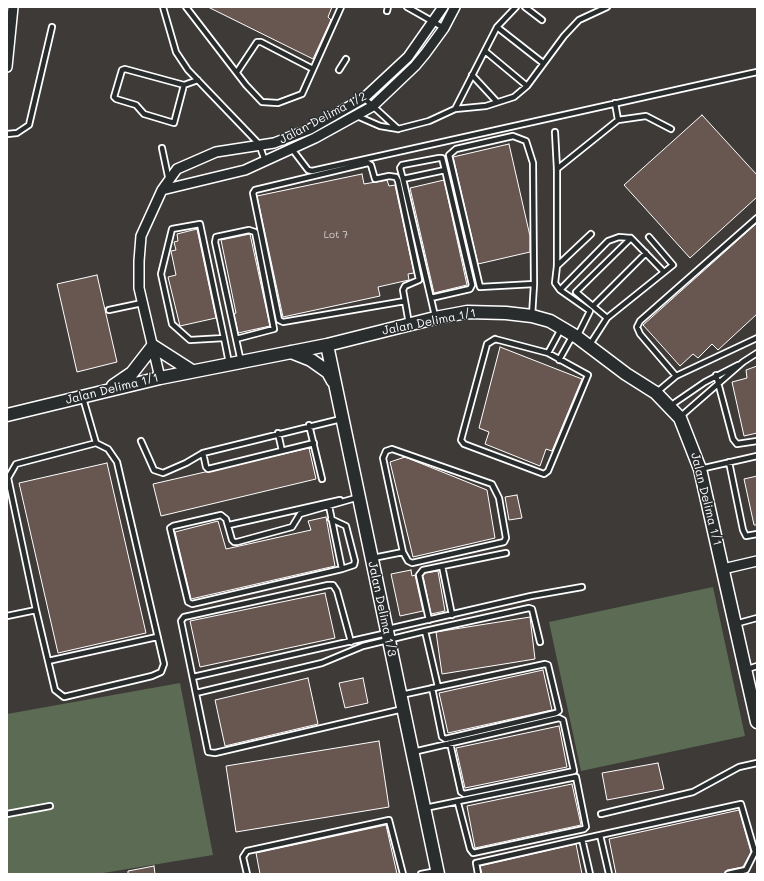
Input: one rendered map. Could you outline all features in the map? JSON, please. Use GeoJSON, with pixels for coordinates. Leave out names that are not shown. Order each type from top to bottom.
{"type":"FeatureCollection","features":[{"type":"Feature","properties":{"kind":"street"},"geometry":{"type":"LineString","coordinates":[[7,67],[13,7]]}},
{"type":"Feature","properties":{"kind":"street","name":"Jalan Delima 1/2"},"geometry":{"type":"LineString","coordinates":[[160,378],[139,288],[141,236],[177,169],[216,152],[259,144],[274,143],[310,129],[364,98],[408,57],[443,7]]}},
{"type":"Feature","properties":{"kind":"street","name":"Jalan Delima 1/2"},"geometry":{"type":"LineString","coordinates":[[167,186],[245,170],[292,149],[357,116],[373,106],[415,66],[444,28],[455,7]]}},
{"type":"Feature","properties":{"kind":"street","name":"Jalan Delima 1/1"},"geometry":{"type":"LineString","coordinates":[[7,415],[160,378],[291,352],[435,318],[467,312],[485,311],[532,316],[550,321],[575,335],[626,374],[656,393],[680,418],[694,450],[700,469],[735,624],[751,668],[757,722]]}},
{"type":"Feature","properties":{"kind":"street","name":"Jalan Delima 1/3"},"geometry":{"type":"LineString","coordinates":[[327,344],[437,873]]}},
{"type":"Feature","properties":{"kind":"street"},"geometry":{"type":"LineString","coordinates":[[101,392],[132,373],[153,346],[192,371]]}},
{"type":"Feature","properties":{"kind":"street"},"geometry":{"type":"LineString","coordinates":[[291,352],[311,360],[328,372],[336,385]]}},
{"type":"Feature","properties":{"kind":"street"},"geometry":{"type":"LineString","coordinates":[[723,569],[757,561]]}},
{"type":"Feature","properties":{"kind":"lane"},"geometry":{"type":"LineString","coordinates":[[163,7],[176,52],[188,70],[259,144],[265,161]]}},
{"type":"Feature","properties":{"kind":"lane"},"geometry":{"type":"LineString","coordinates":[[186,7],[246,85],[262,102],[278,103],[302,94],[341,7]]}},
{"type":"Feature","properties":{"kind":"lane"},"geometry":{"type":"LineString","coordinates":[[407,7],[444,28]]}},
{"type":"Feature","properties":{"kind":"lane"},"geometry":{"type":"LineString","coordinates":[[455,109],[497,27],[516,7]]}},
{"type":"Feature","properties":{"kind":"lane"},"geometry":{"type":"LineString","coordinates":[[525,7],[542,20]]}},
{"type":"Feature","properties":{"kind":"lane"},"geometry":{"type":"LineString","coordinates":[[357,116],[380,126],[398,129],[429,121],[455,109],[486,106],[514,97],[527,86],[543,63],[579,20],[607,7]]}},
{"type":"Feature","properties":{"kind":"lane"},"geometry":{"type":"LineString","coordinates":[[7,134],[17,133],[29,126],[52,27]]}},
{"type":"Feature","properties":{"kind":"lane"},"geometry":{"type":"LineString","coordinates":[[497,27],[543,63]]}},
{"type":"Feature","properties":{"kind":"lane"},"geometry":{"type":"LineString","coordinates":[[237,72],[257,42],[313,69]]}},
{"type":"Feature","properties":{"kind":"lane"},"geometry":{"type":"LineString","coordinates":[[484,51],[527,86]]}},
{"type":"Feature","properties":{"kind":"lane"},"geometry":{"type":"LineString","coordinates":[[339,70],[346,59]]}},
{"type":"Feature","properties":{"kind":"lane"},"geometry":{"type":"LineString","coordinates":[[184,85],[174,123],[144,114],[136,105],[114,97],[122,70],[125,69],[184,85],[198,80]]}},
{"type":"Feature","properties":{"kind":"lane"},"geometry":{"type":"LineString","coordinates":[[292,149],[308,170],[312,171],[757,72]]}},
{"type":"Feature","properties":{"kind":"lane"},"geometry":{"type":"LineString","coordinates":[[472,75],[497,102]]}},
{"type":"Feature","properties":{"kind":"lane"},"geometry":{"type":"LineString","coordinates":[[364,98],[398,129]]}},
{"type":"Feature","properties":{"kind":"lane"},"geometry":{"type":"LineString","coordinates":[[615,103],[618,120]]}},
{"type":"Feature","properties":{"kind":"lane"},"geometry":{"type":"LineString","coordinates":[[557,169],[618,120],[646,116],[672,129]]}},
{"type":"Feature","properties":{"kind":"lane"},"geometry":{"type":"LineString","coordinates":[[555,132],[557,169],[557,266],[555,283],[560,290],[590,311],[559,360]]}},
{"type":"Feature","properties":{"kind":"lane"},"geometry":{"type":"LineString","coordinates":[[532,316],[534,284],[533,163],[526,141],[513,136],[456,149],[449,156],[480,286],[534,284]]}},
{"type":"Feature","properties":{"kind":"lane"},"geometry":{"type":"LineString","coordinates":[[162,148],[167,186]]}},
{"type":"Feature","properties":{"kind":"lane"},"geometry":{"type":"LineString","coordinates":[[431,298],[470,289],[472,285],[442,158],[402,165],[400,168],[435,318]]}},
{"type":"Feature","properties":{"kind":"lane"},"geometry":{"type":"LineString","coordinates":[[405,301],[288,323],[279,320],[253,192],[255,190],[368,163],[371,165],[375,179],[389,176],[396,177],[419,276],[419,280],[405,286],[403,290],[405,301],[409,324]]}},
{"type":"Feature","properties":{"kind":"lane"},"geometry":{"type":"LineString","coordinates":[[403,179],[444,170]]}},
{"type":"Feature","properties":{"kind":"lane"},"geometry":{"type":"LineString","coordinates":[[676,376],[640,334],[637,327],[640,321],[757,218]]}},
{"type":"Feature","properties":{"kind":"lane"},"geometry":{"type":"LineString","coordinates":[[224,338],[190,340],[172,324],[160,274],[172,229],[200,224],[224,338],[235,363]]}},
{"type":"Feature","properties":{"kind":"lane"},"geometry":{"type":"LineString","coordinates":[[235,363],[236,339],[215,242],[216,237],[249,230],[255,232],[274,329],[236,339]]}},
{"type":"Feature","properties":{"kind":"lane"},"geometry":{"type":"LineString","coordinates":[[557,266],[591,234]]}},
{"type":"Feature","properties":{"kind":"lane"},"geometry":{"type":"LineString","coordinates":[[560,290],[608,242],[619,236],[631,238],[664,272]]}},
{"type":"Feature","properties":{"kind":"lane"},"geometry":{"type":"LineString","coordinates":[[607,318],[576,292],[631,238]]}},
{"type":"Feature","properties":{"kind":"lane"},"geometry":{"type":"LineString","coordinates":[[589,346],[607,318],[673,265],[649,238]]}},
{"type":"Feature","properties":{"kind":"lane"},"geometry":{"type":"LineString","coordinates":[[593,306],[646,253]]}},
{"type":"Feature","properties":{"kind":"lane"},"geometry":{"type":"LineString","coordinates":[[109,310],[143,303]]}},
{"type":"Feature","properties":{"kind":"lane"},"geometry":{"type":"LineString","coordinates":[[548,353],[562,328]]}},
{"type":"Feature","properties":{"kind":"lane"},"geometry":{"type":"LineString","coordinates":[[656,393],[676,376],[757,338]]}},
{"type":"Feature","properties":{"kind":"lane"},"geometry":{"type":"LineString","coordinates":[[495,339],[548,353],[588,375],[548,471],[544,474],[464,444],[461,440],[487,344],[495,339]]}},
{"type":"Feature","properties":{"kind":"lane"},"geometry":{"type":"LineString","coordinates":[[669,407],[716,375],[743,362],[757,353]]}},
{"type":"Feature","properties":{"kind":"lane"},"geometry":{"type":"LineString","coordinates":[[680,418],[743,362]]}},
{"type":"Feature","properties":{"kind":"lane"},"geometry":{"type":"LineString","coordinates":[[716,375],[733,439],[736,444],[757,441]]}},
{"type":"Feature","properties":{"kind":"lane"},"geometry":{"type":"LineString","coordinates":[[83,397],[96,443]]}},
{"type":"Feature","properties":{"kind":"lane"},"geometry":{"type":"LineString","coordinates":[[141,441],[154,470],[163,473],[186,463],[203,453],[342,418]]}},
{"type":"Feature","properties":{"kind":"lane"},"geometry":{"type":"LineString","coordinates":[[310,425],[322,479]]}},
{"type":"Feature","properties":{"kind":"lane"},"geometry":{"type":"LineString","coordinates":[[278,433],[282,451]]}},
{"type":"Feature","properties":{"kind":"lane"},"geometry":{"type":"LineString","coordinates":[[96,443],[108,449],[117,462],[164,664],[161,672],[152,676],[64,698],[55,690],[36,610],[8,478],[16,464],[96,443]]}},
{"type":"Feature","properties":{"kind":"lane"},"geometry":{"type":"LineString","coordinates":[[203,453],[206,467],[208,468],[314,443]]}},
{"type":"Feature","properties":{"kind":"lane"},"geometry":{"type":"LineString","coordinates":[[392,449],[492,484],[499,498],[506,538],[504,542],[412,563],[408,561],[404,552],[383,458],[386,451],[392,449]]}},
{"type":"Feature","properties":{"kind":"lane"},"geometry":{"type":"LineString","coordinates":[[700,469],[757,456]]}},
{"type":"Feature","properties":{"kind":"lane"},"geometry":{"type":"LineString","coordinates":[[729,462],[743,530],[746,536],[757,534]]}},
{"type":"Feature","properties":{"kind":"lane"},"geometry":{"type":"LineString","coordinates":[[331,519],[346,526],[355,561],[354,565],[192,604],[188,602],[170,528],[221,515],[226,519],[232,540],[237,542],[292,527],[300,514],[359,496]]}},
{"type":"Feature","properties":{"kind":"lane"},"geometry":{"type":"LineString","coordinates":[[228,525],[359,496]]}},
{"type":"Feature","properties":{"kind":"lane"},"geometry":{"type":"LineString","coordinates":[[329,506],[342,569]]}},
{"type":"Feature","properties":{"kind":"lane"},"geometry":{"type":"LineString","coordinates":[[372,559],[404,552]]}},
{"type":"Feature","properties":{"kind":"lane"},"geometry":{"type":"LineString","coordinates":[[429,620],[419,574],[423,570],[506,553]]}},
{"type":"Feature","properties":{"kind":"lane"},"geometry":{"type":"LineString","coordinates":[[442,566],[452,615]]}},
{"type":"Feature","properties":{"kind":"lane"},"geometry":{"type":"LineString","coordinates":[[351,642],[337,591],[333,585],[328,584],[184,617],[181,621],[208,752],[215,753],[403,709]]}},
{"type":"Feature","properties":{"kind":"lane"},"geometry":{"type":"LineString","coordinates":[[193,677],[388,634],[429,620],[531,596],[582,587]]}},
{"type":"Feature","properties":{"kind":"lane"},"geometry":{"type":"LineString","coordinates":[[196,693],[322,663],[388,634],[425,631],[529,608],[532,609],[540,642]]}},
{"type":"Feature","properties":{"kind":"lane"},"geometry":{"type":"LineString","coordinates":[[7,616],[36,610]]}},
{"type":"Feature","properties":{"kind":"lane"},"geometry":{"type":"LineString","coordinates":[[735,624],[757,618]]}},
{"type":"Feature","properties":{"kind":"lane"},"geometry":{"type":"LineString","coordinates":[[425,631],[438,687]]}},
{"type":"Feature","properties":{"kind":"lane"},"geometry":{"type":"LineString","coordinates":[[48,661],[157,636]]}},
{"type":"Feature","properties":{"kind":"lane"},"geometry":{"type":"LineString","coordinates":[[400,695],[432,688],[545,664],[548,665],[559,710],[556,713],[445,739],[442,737],[432,688]]}},
{"type":"Feature","properties":{"kind":"lane"},"geometry":{"type":"LineString","coordinates":[[412,752],[450,743],[561,719],[563,720],[574,771],[464,794],[461,792],[450,743]]}},
{"type":"Feature","properties":{"kind":"lane"},"geometry":{"type":"LineString","coordinates":[[601,814],[693,792],[739,767],[757,763]]}},
{"type":"Feature","properties":{"kind":"lane"},"geometry":{"type":"LineString","coordinates":[[424,808],[458,803],[576,777],[586,827],[584,829],[473,853],[470,849],[458,803]]}},
{"type":"Feature","properties":{"kind":"lane"},"geometry":{"type":"LineString","coordinates":[[478,874],[476,863],[741,804],[755,852],[746,870],[728,874]]}},
{"type":"Feature","properties":{"kind":"lane"},"geometry":{"type":"LineString","coordinates":[[7,814],[50,806]]}},
{"type":"Feature","properties":{"kind":"lane"},"geometry":{"type":"LineString","coordinates":[[247,874],[243,856],[247,851],[389,820],[403,874]]}},
{"type":"Feature","properties":{"kind":"lane"},"geometry":{"type":"LineString","coordinates":[[600,835],[609,874]]}},
{"type":"Feature","properties":{"kind":"lane"},"geometry":{"type":"LineString","coordinates":[[582,839],[590,874]]}},
{"type":"Feature","properties":{"kind":"lane"},"geometry":{"type":"LineString","coordinates":[[421,874],[437,873]]}},
{"type":"Feature","properties":{"kind":"green space"},"geometry":{"type":"Polygon","coordinates":[[[713,587],[745,736],[581,771],[549,622],[713,587]]]}},
{"type":"Feature","properties":{"kind":"green space"},"geometry":{"type":"Polygon","coordinates":[[[180,683],[213,855],[97,874],[7,874],[7,714],[180,683]]]}},
{"type":"Feature","properties":{"kind":"building"},"geometry":{"type":"Polygon","coordinates":[[[208,7],[332,7],[328,17],[331,20],[313,59],[208,7]]]}},
{"type":"Feature","properties":{"kind":"building"},"geometry":{"type":"Polygon","coordinates":[[[702,115],[757,175],[757,197],[690,258],[624,185],[702,115]]]}},
{"type":"Feature","properties":{"kind":"building"},"geometry":{"type":"Polygon","coordinates":[[[509,144],[530,236],[530,252],[478,264],[453,157],[509,144]]]}},
{"type":"Feature","properties":{"kind":"building"},"geometry":{"type":"Polygon","coordinates":[[[362,174],[364,184],[387,180],[389,186],[395,185],[414,273],[408,274],[409,280],[378,287],[380,296],[283,317],[257,196],[362,174]]]}},
{"type":"Feature","properties":{"kind":"building"},"geometry":{"type":"Polygon","coordinates":[[[444,180],[467,285],[434,293],[410,188],[444,180]]]}},
{"type":"Feature","properties":{"kind":"building"},"geometry":{"type":"Polygon","coordinates":[[[757,223],[757,314],[718,350],[712,344],[698,358],[693,354],[680,366],[643,325],[757,223]]]}},
{"type":"Feature","properties":{"kind":"building"},"geometry":{"type":"Polygon","coordinates":[[[197,229],[216,318],[180,326],[168,277],[176,275],[171,251],[176,250],[174,242],[178,241],[177,234],[197,229]]]}},
{"type":"Feature","properties":{"kind":"building"},"geometry":{"type":"Polygon","coordinates":[[[250,234],[270,326],[238,333],[234,314],[236,313],[221,240],[250,234]]]}},
{"type":"Feature","properties":{"kind":"building"},"geometry":{"type":"Polygon","coordinates":[[[97,275],[117,362],[77,372],[57,284],[97,275]]]}},
{"type":"Feature","properties":{"kind":"building"},"geometry":{"type":"Polygon","coordinates":[[[500,347],[582,379],[552,451],[546,449],[540,466],[485,444],[489,432],[479,428],[500,347]]]}},
{"type":"Feature","properties":{"kind":"building"},"geometry":{"type":"Polygon","coordinates":[[[757,366],[757,433],[744,436],[732,382],[747,378],[746,370],[757,366]]]}},
{"type":"Feature","properties":{"kind":"building"},"geometry":{"type":"Polygon","coordinates":[[[309,448],[316,479],[161,516],[153,484],[309,448]]]}},
{"type":"Feature","properties":{"kind":"building"},"geometry":{"type":"Polygon","coordinates":[[[405,457],[487,490],[495,538],[413,557],[390,462],[405,457]]]}},
{"type":"Feature","properties":{"kind":"building"},"geometry":{"type":"Polygon","coordinates":[[[107,463],[146,633],[58,653],[19,483],[107,463]]]}},
{"type":"Feature","properties":{"kind":"building"},"geometry":{"type":"Polygon","coordinates":[[[757,476],[757,525],[754,525],[744,479],[757,476]]]}},
{"type":"Feature","properties":{"kind":"building"},"geometry":{"type":"Polygon","coordinates":[[[517,495],[522,518],[509,520],[505,497],[517,495]]]}},
{"type":"Feature","properties":{"kind":"building"},"geometry":{"type":"Polygon","coordinates":[[[326,517],[335,566],[191,599],[175,532],[218,521],[226,549],[311,530],[308,521],[326,517]]]}},
{"type":"Feature","properties":{"kind":"building"},"geometry":{"type":"Polygon","coordinates":[[[411,570],[412,576],[415,575],[423,611],[400,616],[391,574],[411,570]]]}},
{"type":"Feature","properties":{"kind":"building"},"geometry":{"type":"Polygon","coordinates":[[[438,571],[445,611],[431,614],[423,576],[425,573],[438,571]]]}},
{"type":"Feature","properties":{"kind":"building"},"geometry":{"type":"Polygon","coordinates":[[[325,593],[335,638],[200,667],[190,621],[325,593]]]}},
{"type":"Feature","properties":{"kind":"building"},"geometry":{"type":"Polygon","coordinates":[[[530,617],[535,659],[442,674],[436,632],[530,617]]]}},
{"type":"Feature","properties":{"kind":"building"},"geometry":{"type":"Polygon","coordinates":[[[543,670],[552,710],[448,733],[439,693],[543,670]]]}},
{"type":"Feature","properties":{"kind":"building"},"geometry":{"type":"Polygon","coordinates":[[[308,678],[318,724],[225,746],[215,700],[308,678]]]}},
{"type":"Feature","properties":{"kind":"building"},"geometry":{"type":"Polygon","coordinates":[[[363,678],[368,703],[345,708],[339,683],[363,678]]]}},
{"type":"Feature","properties":{"kind":"building"},"geometry":{"type":"Polygon","coordinates":[[[559,726],[567,767],[465,788],[456,748],[559,726]]]}},
{"type":"Feature","properties":{"kind":"building"},"geometry":{"type":"Polygon","coordinates":[[[379,741],[389,807],[236,832],[226,766],[379,741]]]}},
{"type":"Feature","properties":{"kind":"building"},"geometry":{"type":"Polygon","coordinates":[[[658,763],[664,789],[607,800],[602,773],[658,763]]]}},
{"type":"Feature","properties":{"kind":"building"},"geometry":{"type":"Polygon","coordinates":[[[572,784],[581,825],[475,848],[467,806],[572,784]]]}},
{"type":"Feature","properties":{"kind":"building"},"geometry":{"type":"Polygon","coordinates":[[[739,810],[751,852],[743,867],[727,870],[724,874],[616,874],[609,839],[739,810]]]}},
{"type":"Feature","properties":{"kind":"building"},"geometry":{"type":"Polygon","coordinates":[[[386,825],[397,874],[260,874],[256,853],[386,825]]]}},
{"type":"Feature","properties":{"kind":"building"},"geometry":{"type":"Polygon","coordinates":[[[576,844],[582,874],[482,874],[480,866],[576,844]]]}},
{"type":"Feature","properties":{"kind":"building"},"geometry":{"type":"Polygon","coordinates":[[[154,866],[155,874],[128,874],[128,871],[154,866]]]}}]}
